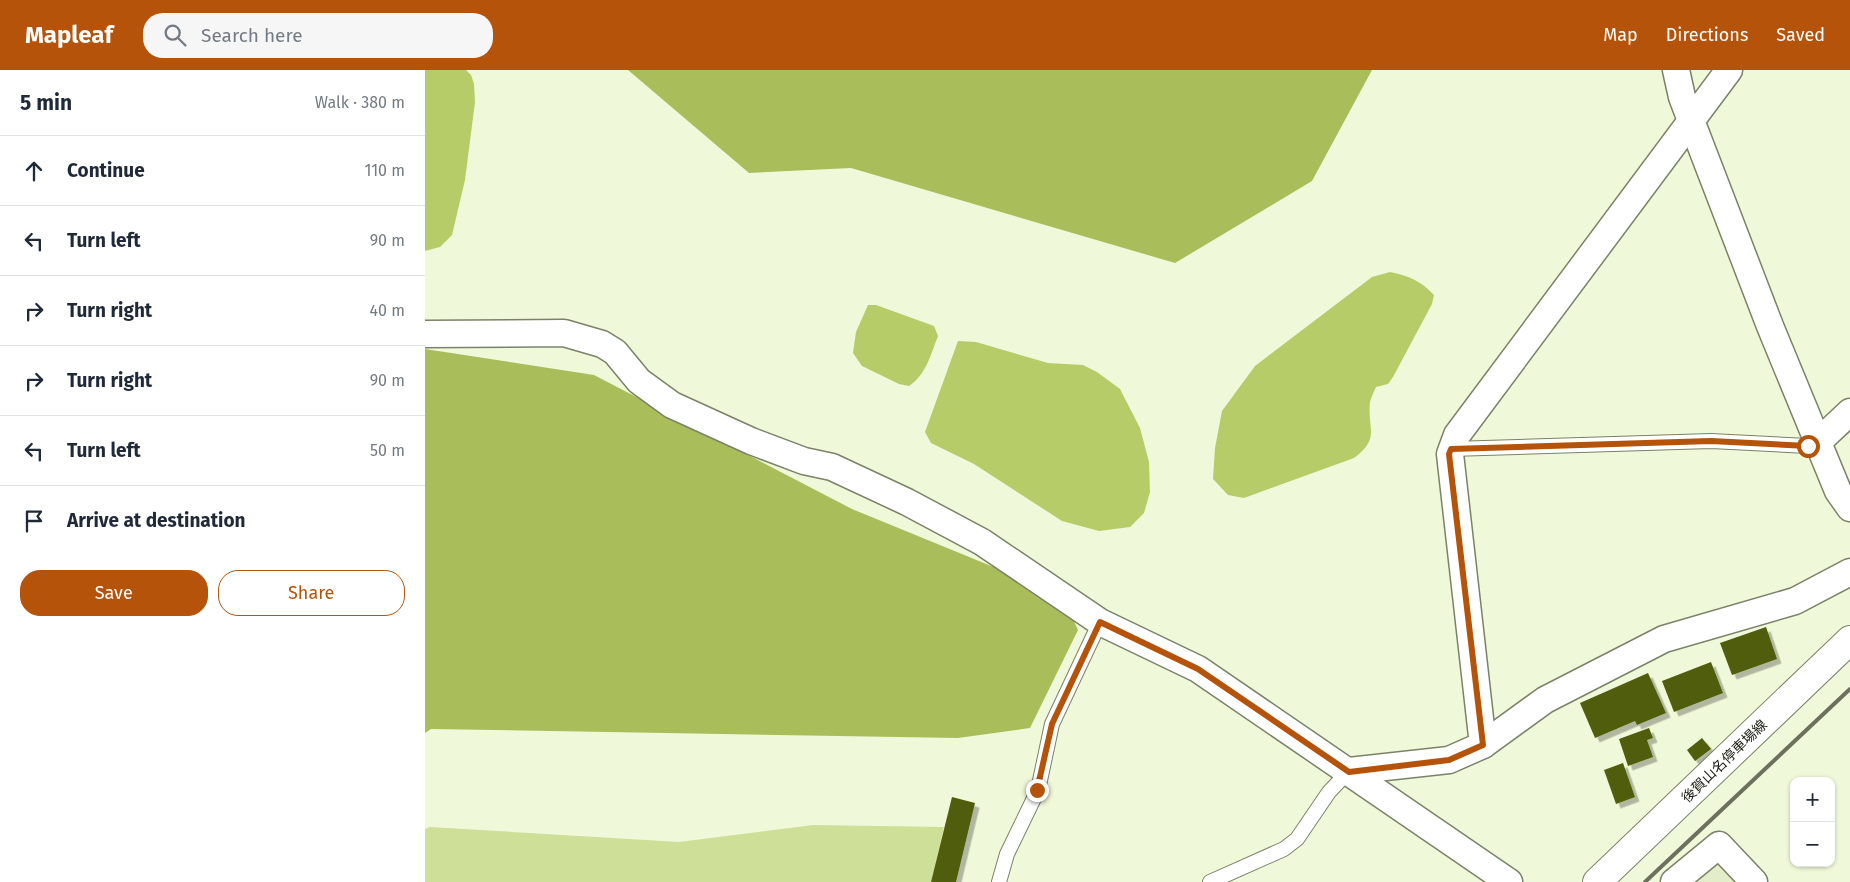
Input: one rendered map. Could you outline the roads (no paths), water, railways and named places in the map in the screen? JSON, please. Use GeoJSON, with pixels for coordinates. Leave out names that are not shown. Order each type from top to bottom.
{"type":"FeatureCollection","features":[{"type":"Feature","properties":{"kind":"main road","name":"後賀山名停車場線"},"geometry":{"type":"LineString","coordinates":[[1597,882],[1850,640]]}},
{"type":"Feature","properties":{"kind":"street"},"geometry":{"type":"LineString","coordinates":[[1676,70],[1682,97],[1770,326],[1838,491],[1850,508]]}},
{"type":"Feature","properties":{"kind":"street"},"geometry":{"type":"LineString","coordinates":[[1483,745],[1449,454],[1457,435],[1729,70]]}},
{"type":"Feature","properties":{"kind":"street"},"geometry":{"type":"LineString","coordinates":[[425,334],[564,333],[602,344],[615,352],[639,381],[672,405],[751,441],[804,461],[832,467],[907,502],[983,542],[1100,622],[1198,669],[1509,882]]}},
{"type":"Feature","properties":{"kind":"street"},"geometry":{"type":"LineString","coordinates":[[1818,442],[1850,412]]}},
{"type":"Feature","properties":{"kind":"street"},"geometry":{"type":"LineString","coordinates":[[1349,772],[1449,760],[1483,745],[1545,700],[1664,639],[1795,601],[1850,572]]}},
{"type":"Feature","properties":{"kind":"street"},"geometry":{"type":"LineString","coordinates":[[1673,882],[1719,845],[1754,882]]}},
{"type":"Feature","properties":{"kind":"lane"},"geometry":{"type":"LineString","coordinates":[[1451,449],[1711,441],[1808,446],[1818,442]]}},
{"type":"Feature","properties":{"kind":"lane"},"geometry":{"type":"LineString","coordinates":[[999,882],[1007,854],[1037,790],[1052,724],[1100,622]]}},
{"type":"Feature","properties":{"kind":"lane"},"geometry":{"type":"LineString","coordinates":[[1210,882],[1283,849],[1297,839],[1329,792],[1349,772]]}},
{"type":"Feature","properties":{"kind":"railway"},"geometry":{"type":"LineString","coordinates":[[1645,882],[1850,689]]}}]}
